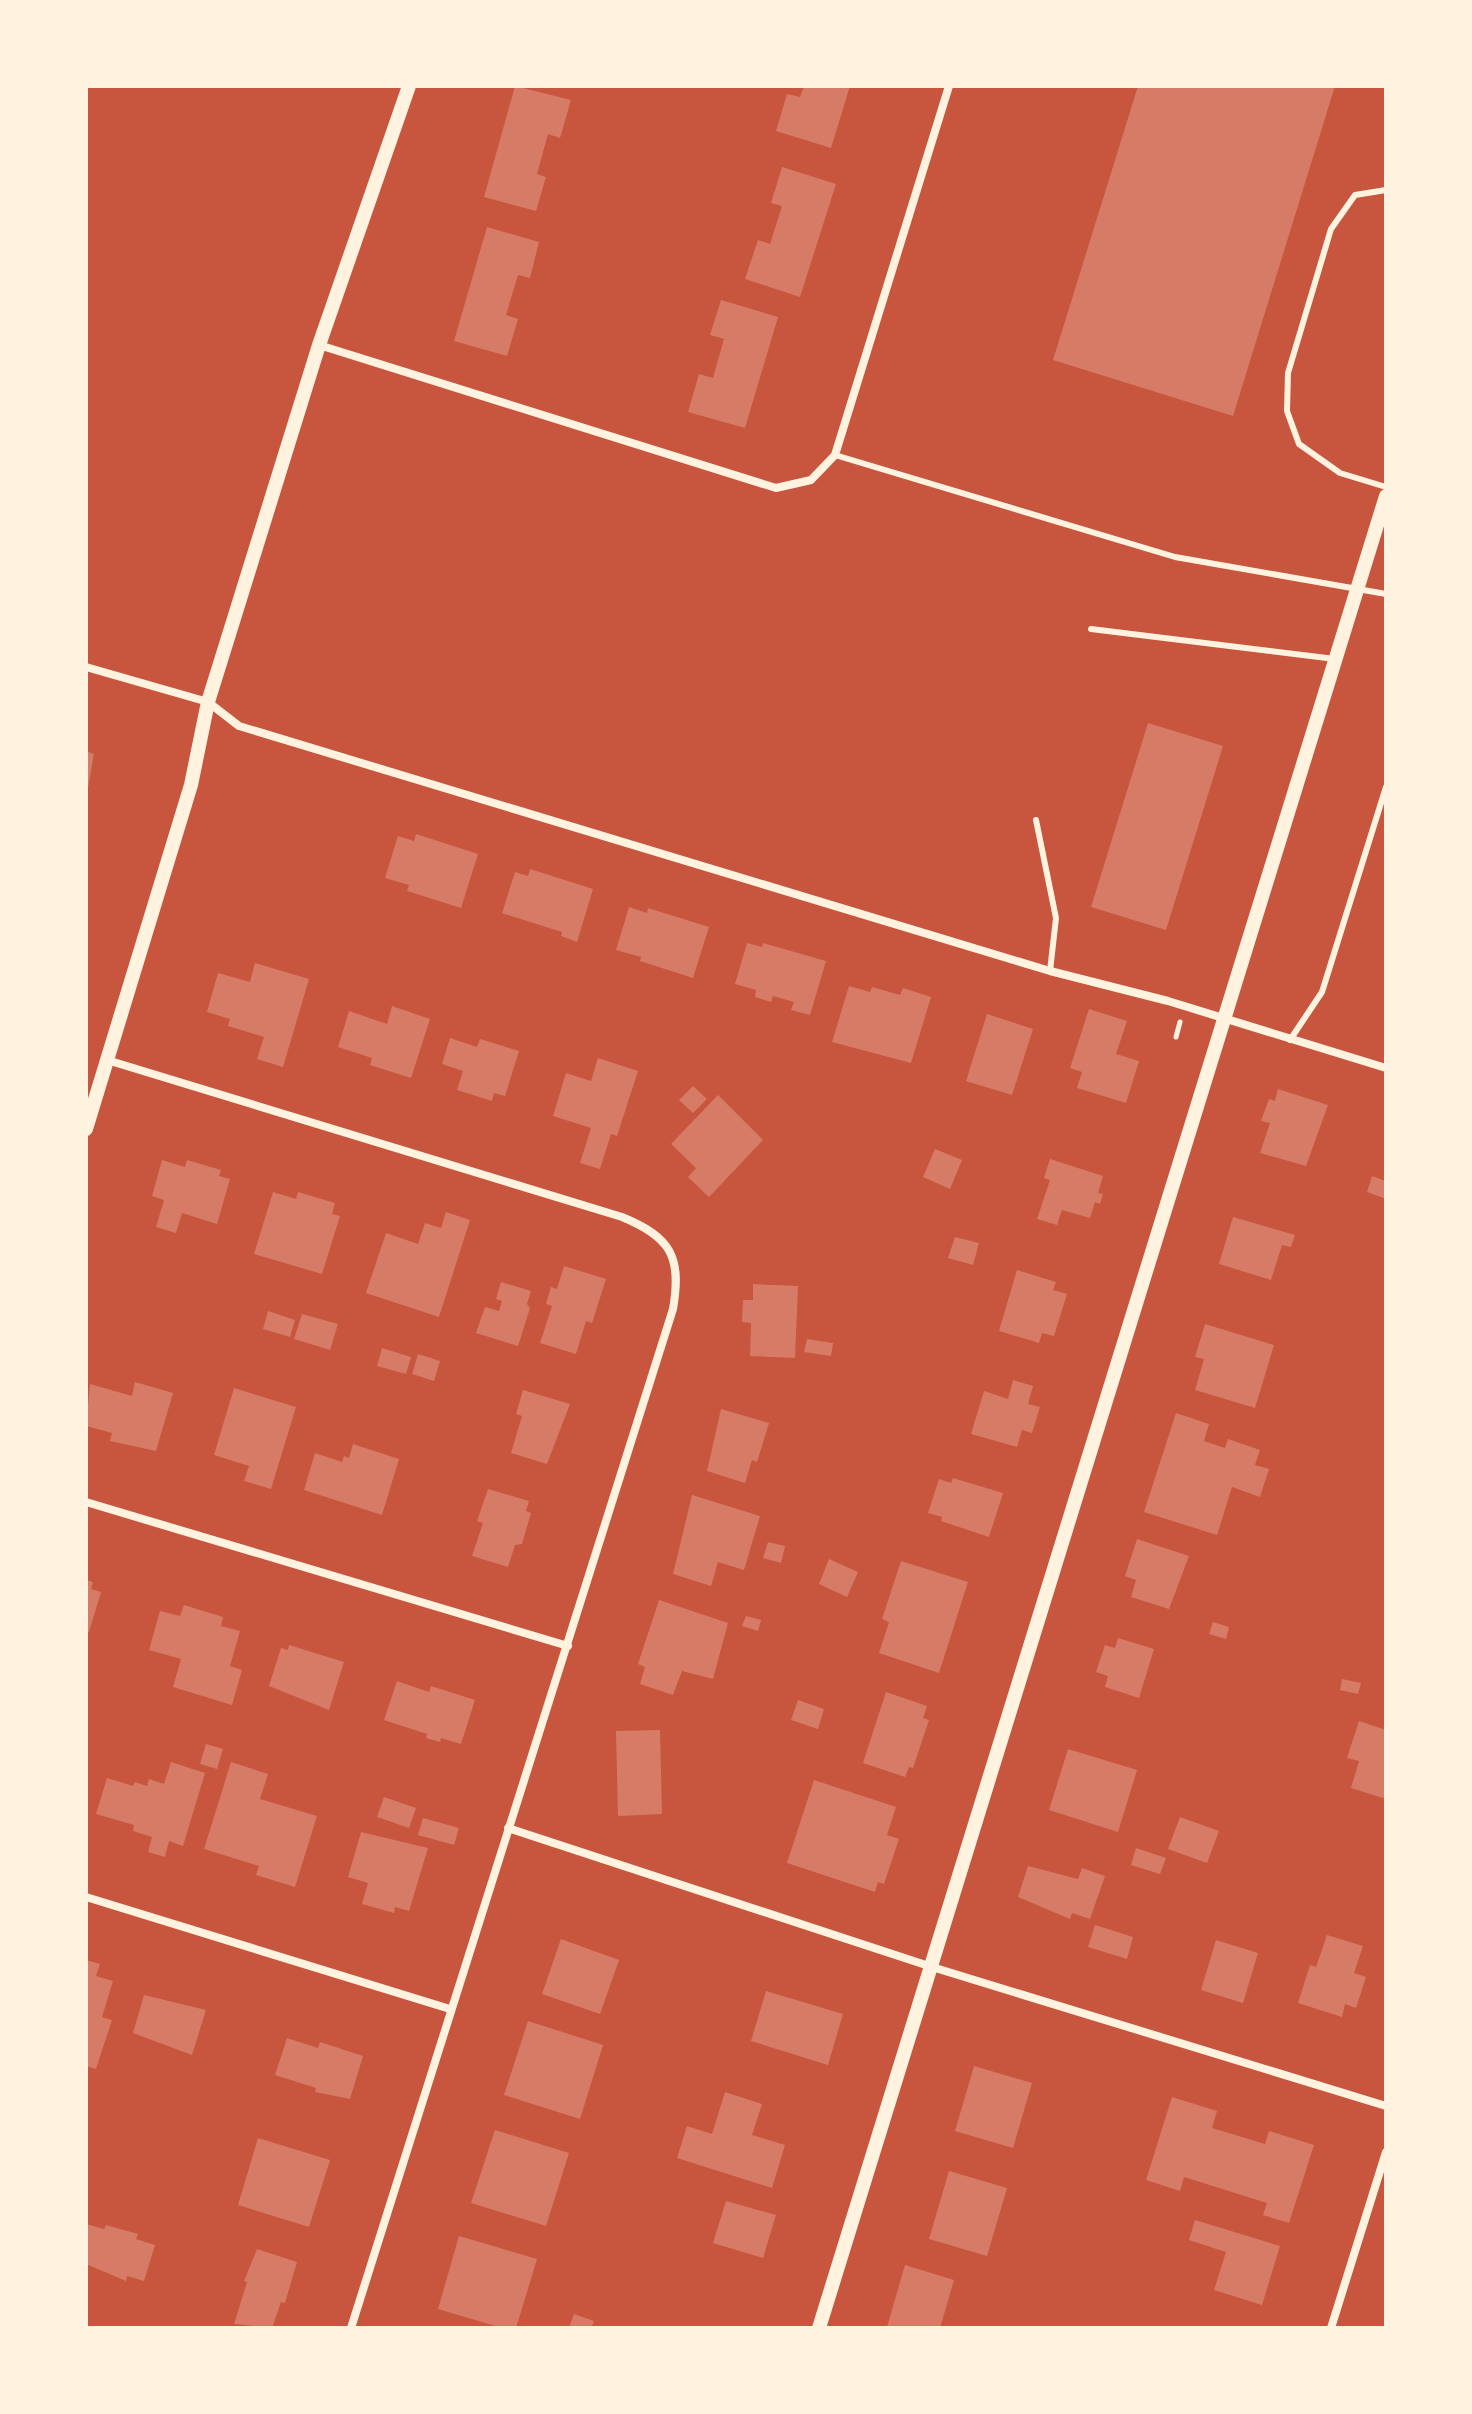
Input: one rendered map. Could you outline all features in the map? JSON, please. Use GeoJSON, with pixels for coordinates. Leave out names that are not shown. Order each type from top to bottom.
{"type":"FeatureCollection","features":[{"type":"Feature","properties":{"kind":"street"},"geometry":{"type":"LineString","coordinates":[[86,1129],[191,785],[208,702],[319,345],[409,86]]}},
{"type":"Feature","properties":{"kind":"street"},"geometry":{"type":"LineString","coordinates":[[319,345],[776,488],[811,480],[835,455],[949,86]]}},
{"type":"Feature","properties":{"kind":"street"},"geometry":{"type":"LineString","coordinates":[[819,2328],[1386,496]]}},
{"type":"Feature","properties":{"kind":"street"},"geometry":{"type":"LineString","coordinates":[[86,667],[208,702],[239,726],[1050,971],[1386,1068]]}},
{"type":"Feature","properties":{"kind":"street"},"geometry":{"type":"LineString","coordinates":[[107,1060],[622,1217],[659,1235],[668,1245],[675,1261],[676,1294],[568,1646],[351,2328]]}},
{"type":"Feature","properties":{"kind":"street"},"geometry":{"type":"LineString","coordinates":[[86,1502],[568,1646]]}},
{"type":"Feature","properties":{"kind":"street"},"geometry":{"type":"LineString","coordinates":[[508,1828],[932,1967],[1386,2106]]}},
{"type":"Feature","properties":{"kind":"street"},"geometry":{"type":"LineString","coordinates":[[86,1897],[450,2009]]}},
{"type":"Feature","properties":{"kind":"street"},"geometry":{"type":"LineString","coordinates":[[1331,2328],[1386,2152]]}},
{"type":"Feature","properties":{"kind":"lane"},"geometry":{"type":"LineString","coordinates":[[1386,190],[1355,195],[1331,229],[1288,373],[1287,411],[1299,444],[1340,473],[1386,487]]}},
{"type":"Feature","properties":{"kind":"lane"},"geometry":{"type":"LineString","coordinates":[[835,455],[1175,557],[1386,594]]}},
{"type":"Feature","properties":{"kind":"lane"},"geometry":{"type":"LineString","coordinates":[[1091,629],[1335,659]]}},
{"type":"Feature","properties":{"kind":"lane"},"geometry":{"type":"LineString","coordinates":[[1290,1041],[1322,992],[1386,787]]}},
{"type":"Feature","properties":{"kind":"lane"},"geometry":{"type":"LineString","coordinates":[[1036,820],[1056,918],[1050,971]]}},
{"type":"Feature","properties":{"kind":"building"},"geometry":{"type":"Polygon","coordinates":[[[515,86],[571,100],[560,138],[548,134],[537,174],[546,177],[536,211],[484,197],[515,86]]]}},
{"type":"Feature","properties":{"kind":"building"},"geometry":{"type":"Polygon","coordinates":[[[804,86],[850,86],[831,148],[776,131],[787,94],[800,97],[804,86]]]}},
{"type":"Feature","properties":{"kind":"building"},"geometry":{"type":"Polygon","coordinates":[[[1138,86],[1335,86],[1233,416],[1053,360],[1138,86]]]}},
{"type":"Feature","properties":{"kind":"building"},"geometry":{"type":"Polygon","coordinates":[[[782,167],[836,184],[800,297],[745,279],[758,240],[770,244],[782,206],[771,203],[782,167]]]}},
{"type":"Feature","properties":{"kind":"building"},"geometry":{"type":"Polygon","coordinates":[[[487,227],[539,242],[530,278],[518,275],[506,315],[518,319],[507,356],[454,341],[487,227]]]}},
{"type":"Feature","properties":{"kind":"building"},"geometry":{"type":"Polygon","coordinates":[[[721,300],[778,317],[745,428],[688,412],[699,374],[713,378],[724,339],[710,335],[721,300]]]}},
{"type":"Feature","properties":{"kind":"building"},"geometry":{"type":"Polygon","coordinates":[[[1148,723],[1223,746],[1166,930],[1091,907],[1148,723]]]}},
{"type":"Feature","properties":{"kind":"building"},"geometry":{"type":"Polygon","coordinates":[[[86,751],[94,754],[87,793],[86,793],[86,751]]]}},
{"type":"Feature","properties":{"kind":"building"},"geometry":{"type":"Polygon","coordinates":[[[416,834],[478,854],[461,908],[407,891],[409,885],[385,878],[398,836],[414,841],[416,834]]]}},
{"type":"Feature","properties":{"kind":"building"},"geometry":{"type":"Polygon","coordinates":[[[530,869],[593,889],[577,942],[561,936],[562,932],[502,913],[515,872],[528,876],[530,869]]]}},
{"type":"Feature","properties":{"kind":"building"},"geometry":{"type":"Polygon","coordinates":[[[629,907],[647,913],[648,908],[709,927],[693,978],[616,950],[629,907]]]}},
{"type":"Feature","properties":{"kind":"building"},"geometry":{"type":"Polygon","coordinates":[[[747,943],[762,947],[763,943],[826,961],[810,1015],[791,1010],[794,1002],[773,996],[771,1002],[755,997],[756,990],[735,984],[747,943]]]}},
{"type":"Feature","properties":{"kind":"building"},"geometry":{"type":"Polygon","coordinates":[[[255,963],[309,979],[283,1067],[257,1059],[264,1037],[228,1026],[230,1019],[207,1012],[218,973],[250,982],[255,963]]]}},
{"type":"Feature","properties":{"kind":"building"},"geometry":{"type":"Polygon","coordinates":[[[849,986],[870,992],[872,987],[900,995],[903,988],[931,997],[911,1063],[832,1042],[849,986]]]}},
{"type":"Feature","properties":{"kind":"building"},"geometry":{"type":"Polygon","coordinates":[[[392,1006],[430,1019],[411,1078],[370,1065],[372,1058],[338,1047],[349,1011],[387,1024],[392,1006]]]}},
{"type":"Feature","properties":{"kind":"building"},"geometry":{"type":"Polygon","coordinates":[[[1089,1009],[1127,1021],[1116,1054],[1139,1061],[1126,1103],[1077,1088],[1082,1072],[1070,1068],[1089,1009]]]}},
{"type":"Feature","properties":{"kind":"building"},"geometry":{"type":"Polygon","coordinates":[[[987,1014],[1033,1029],[1012,1095],[966,1081],[987,1014]]]}},
{"type":"Feature","properties":{"kind":"building"},"geometry":{"type":"Polygon","coordinates":[[[450,1038],[477,1047],[480,1039],[519,1051],[505,1096],[494,1093],[492,1101],[457,1090],[463,1071],[442,1064],[450,1038]]]}},
{"type":"Feature","properties":{"kind":"building"},"geometry":{"type":"Polygon","coordinates":[[[598,1058],[638,1071],[617,1136],[611,1134],[600,1169],[580,1163],[591,1128],[553,1116],[566,1073],[591,1081],[598,1058]]]}},
{"type":"Feature","properties":{"kind":"building"},"geometry":{"type":"Polygon","coordinates":[[[693,1086],[707,1099],[693,1113],[679,1100],[693,1086]]]}},
{"type":"Feature","properties":{"kind":"building"},"geometry":{"type":"Polygon","coordinates":[[[1278,1089],[1328,1105],[1306,1166],[1260,1153],[1270,1123],[1261,1121],[1269,1099],[1275,1101],[1278,1089]]]}},
{"type":"Feature","properties":{"kind":"building"},"geometry":{"type":"Polygon","coordinates":[[[718,1095],[763,1140],[709,1197],[688,1177],[696,1168],[671,1144],[718,1095]]]}},
{"type":"Feature","properties":{"kind":"building"},"geometry":{"type":"Polygon","coordinates":[[[935,1149],[962,1160],[950,1189],[923,1177],[935,1149]]]}},
{"type":"Feature","properties":{"kind":"building"},"geometry":{"type":"Polygon","coordinates":[[[1050,1159],[1103,1176],[1098,1193],[1103,1194],[1100,1204],[1095,1202],[1090,1218],[1062,1210],[1057,1225],[1037,1219],[1050,1180],[1044,1178],[1050,1159]]]}},
{"type":"Feature","properties":{"kind":"building"},"geometry":{"type":"Polygon","coordinates":[[[162,1160],[185,1167],[187,1160],[221,1170],[219,1176],[230,1179],[217,1224],[182,1213],[176,1233],[156,1227],[164,1200],[152,1196],[162,1160]]]}},
{"type":"Feature","properties":{"kind":"building"},"geometry":{"type":"Polygon","coordinates":[[[1372,1176],[1386,1181],[1386,1199],[1367,1192],[1372,1176]]]}},
{"type":"Feature","properties":{"kind":"building"},"geometry":{"type":"Polygon","coordinates":[[[273,1192],[296,1199],[298,1192],[335,1203],[332,1214],[340,1216],[322,1274],[254,1254],[273,1192]]]}},
{"type":"Feature","properties":{"kind":"building"},"geometry":{"type":"Polygon","coordinates":[[[446,1212],[470,1220],[439,1317],[366,1293],[386,1233],[418,1244],[425,1223],[441,1228],[446,1212]]]}},
{"type":"Feature","properties":{"kind":"building"},"geometry":{"type":"Polygon","coordinates":[[[1233,1217],[1295,1235],[1291,1247],[1282,1245],[1271,1280],[1219,1264],[1233,1217]]]}},
{"type":"Feature","properties":{"kind":"building"},"geometry":{"type":"Polygon","coordinates":[[[955,1237],[979,1243],[973,1265],[948,1258],[955,1237]]]}},
{"type":"Feature","properties":{"kind":"building"},"geometry":{"type":"Polygon","coordinates":[[[564,1266],[606,1279],[592,1323],[586,1321],[576,1354],[540,1343],[552,1306],[546,1304],[551,1287],[557,1289],[564,1266]]]}},
{"type":"Feature","properties":{"kind":"building"},"geometry":{"type":"Polygon","coordinates":[[[1017,1270],[1056,1282],[1053,1290],[1067,1294],[1054,1336],[1042,1333],[1039,1343],[999,1331],[1017,1270]]]}},
{"type":"Feature","properties":{"kind":"building"},"geometry":{"type":"Polygon","coordinates":[[[501,1282],[531,1291],[527,1304],[530,1308],[518,1346],[476,1333],[485,1307],[499,1311],[502,1301],[496,1299],[501,1282]]]}},
{"type":"Feature","properties":{"kind":"building"},"geometry":{"type":"Polygon","coordinates":[[[753,1284],[798,1286],[795,1358],[750,1356],[751,1323],[742,1322],[743,1300],[753,1300],[753,1284]]]}},
{"type":"Feature","properties":{"kind":"building"},"geometry":{"type":"Polygon","coordinates":[[[268,1311],[295,1320],[290,1337],[263,1329],[268,1311]]]}},
{"type":"Feature","properties":{"kind":"building"},"geometry":{"type":"Polygon","coordinates":[[[302,1314],[338,1324],[330,1350],[294,1339],[302,1314]]]}},
{"type":"Feature","properties":{"kind":"building"},"geometry":{"type":"Polygon","coordinates":[[[1205,1324],[1274,1345],[1255,1408],[1195,1390],[1204,1359],[1195,1357],[1205,1324]]]}},
{"type":"Feature","properties":{"kind":"building"},"geometry":{"type":"Polygon","coordinates":[[[807,1339],[833,1343],[831,1356],[804,1352],[807,1339]]]}},
{"type":"Feature","properties":{"kind":"building"},"geometry":{"type":"Polygon","coordinates":[[[382,1348],[411,1357],[406,1374],[377,1366],[382,1348]]]}},
{"type":"Feature","properties":{"kind":"building"},"geometry":{"type":"Polygon","coordinates":[[[418,1354],[440,1361],[434,1381],[412,1374],[418,1354]]]}},
{"type":"Feature","properties":{"kind":"building"},"geometry":{"type":"Polygon","coordinates":[[[1013,1380],[1033,1386],[1028,1404],[1040,1407],[1032,1433],[1022,1430],[1017,1447],[971,1434],[984,1391],[1008,1399],[1013,1380]]]}},
{"type":"Feature","properties":{"kind":"building"},"geometry":{"type":"Polygon","coordinates":[[[135,1382],[173,1393],[156,1451],[110,1441],[112,1433],[86,1426],[90,1384],[132,1396],[135,1382]]]}},
{"type":"Feature","properties":{"kind":"building"},"geometry":{"type":"Polygon","coordinates":[[[234,1388],[296,1407],[271,1489],[244,1481],[249,1466],[214,1455],[234,1388]]]}},
{"type":"Feature","properties":{"kind":"building"},"geometry":{"type":"Polygon","coordinates":[[[523,1390],[570,1404],[547,1464],[511,1453],[522,1416],[516,1414],[523,1390]]]}},
{"type":"Feature","properties":{"kind":"building"},"geometry":{"type":"Polygon","coordinates":[[[721,1409],[769,1423],[757,1462],[752,1460],[745,1483],[707,1471],[721,1409]]]}},
{"type":"Feature","properties":{"kind":"building"},"geometry":{"type":"Polygon","coordinates":[[[1176,1413],[1209,1424],[1204,1441],[1225,1448],[1228,1439],[1260,1450],[1255,1465],[1269,1469],[1260,1497],[1232,1487],[1217,1535],[1144,1512],[1176,1413]]]}},
{"type":"Feature","properties":{"kind":"building"},"geometry":{"type":"Polygon","coordinates":[[[353,1444],[399,1459],[382,1515],[304,1490],[315,1453],[342,1462],[344,1456],[349,1458],[353,1444]]]}},
{"type":"Feature","properties":{"kind":"building"},"geometry":{"type":"Polygon","coordinates":[[[953,1478],[1003,1493],[989,1537],[941,1521],[942,1517],[928,1513],[939,1479],[951,1483],[953,1478]]]}},
{"type":"Feature","properties":{"kind":"building"},"geometry":{"type":"Polygon","coordinates":[[[488,1489],[529,1501],[526,1511],[531,1513],[522,1544],[515,1545],[508,1567],[472,1556],[483,1523],[477,1521],[488,1489]]]}},
{"type":"Feature","properties":{"kind":"building"},"geometry":{"type":"Polygon","coordinates":[[[692,1495],[760,1516],[744,1570],[718,1562],[711,1586],[673,1574],[692,1495]]]}},
{"type":"Feature","properties":{"kind":"building"},"geometry":{"type":"Polygon","coordinates":[[[1137,1539],[1189,1556],[1169,1609],[1131,1597],[1136,1580],[1125,1576],[1137,1539]]]}},
{"type":"Feature","properties":{"kind":"building"},"geometry":{"type":"Polygon","coordinates":[[[768,1542],[785,1546],[781,1563],[763,1558],[768,1542]]]}},
{"type":"Feature","properties":{"kind":"building"},"geometry":{"type":"Polygon","coordinates":[[[829,1559],[858,1572],[847,1597],[819,1584],[829,1559]]]}},
{"type":"Feature","properties":{"kind":"building"},"geometry":{"type":"Polygon","coordinates":[[[901,1561],[968,1582],[939,1673],[879,1653],[889,1622],[882,1619],[901,1561]]]}},
{"type":"Feature","properties":{"kind":"building"},"geometry":{"type":"Polygon","coordinates":[[[86,1580],[93,1582],[91,1589],[101,1592],[89,1632],[86,1631],[86,1580]]]}},
{"type":"Feature","properties":{"kind":"building"},"geometry":{"type":"Polygon","coordinates":[[[659,1600],[728,1623],[713,1679],[682,1671],[673,1695],[640,1684],[645,1667],[638,1664],[659,1600]]]}},
{"type":"Feature","properties":{"kind":"building"},"geometry":{"type":"Polygon","coordinates":[[[184,1605],[223,1617],[221,1626],[240,1631],[230,1666],[242,1670],[232,1705],[173,1687],[181,1659],[149,1650],[160,1611],[180,1616],[184,1605]]]}},
{"type":"Feature","properties":{"kind":"building"},"geometry":{"type":"Polygon","coordinates":[[[746,1616],[761,1620],[758,1631],[742,1626],[746,1616]]]}},
{"type":"Feature","properties":{"kind":"building"},"geometry":{"type":"Polygon","coordinates":[[[1213,1622],[1229,1627],[1226,1639],[1209,1634],[1213,1622]]]}},
{"type":"Feature","properties":{"kind":"building"},"geometry":{"type":"Polygon","coordinates":[[[1118,1638],[1154,1649],[1139,1698],[1105,1687],[1108,1676],[1096,1672],[1105,1645],[1115,1648],[1118,1638]]]}},
{"type":"Feature","properties":{"kind":"building"},"geometry":{"type":"Polygon","coordinates":[[[289,1645],[344,1662],[329,1710],[269,1686],[281,1648],[288,1650],[289,1645]]]}},
{"type":"Feature","properties":{"kind":"building"},"geometry":{"type":"Polygon","coordinates":[[[1342,1679],[1361,1683],[1358,1694],[1340,1690],[1342,1679]]]}},
{"type":"Feature","properties":{"kind":"building"},"geometry":{"type":"Polygon","coordinates":[[[397,1681],[429,1692],[431,1686],[475,1700],[461,1744],[441,1738],[440,1742],[426,1738],[427,1734],[384,1720],[397,1681]]]}},
{"type":"Feature","properties":{"kind":"building"},"geometry":{"type":"Polygon","coordinates":[[[886,1692],[927,1706],[923,1718],[929,1720],[913,1768],[909,1767],[905,1777],[863,1763],[886,1692]]]}},
{"type":"Feature","properties":{"kind":"building"},"geometry":{"type":"Polygon","coordinates":[[[798,1700],[824,1709],[818,1729],[791,1720],[798,1700]]]}},
{"type":"Feature","properties":{"kind":"building"},"geometry":{"type":"Polygon","coordinates":[[[1359,1721],[1386,1730],[1386,1799],[1351,1788],[1359,1761],[1347,1758],[1359,1721]]]}},
{"type":"Feature","properties":{"kind":"building"},"geometry":{"type":"Polygon","coordinates":[[[660,1730],[662,1814],[618,1816],[616,1731],[660,1730]]]}},
{"type":"Feature","properties":{"kind":"building"},"geometry":{"type":"Polygon","coordinates":[[[206,1744],[223,1749],[217,1769],[200,1764],[206,1744]]]}},
{"type":"Feature","properties":{"kind":"building"},"geometry":{"type":"Polygon","coordinates":[[[1068,1749],[1137,1770],[1118,1832],[1049,1810],[1068,1749]]]}},
{"type":"Feature","properties":{"kind":"building"},"geometry":{"type":"Polygon","coordinates":[[[171,1762],[205,1773],[183,1846],[169,1841],[165,1857],[148,1852],[152,1837],[133,1831],[134,1825],[96,1814],[107,1778],[133,1786],[135,1782],[147,1786],[149,1779],[164,1784],[171,1762]]]}},
{"type":"Feature","properties":{"kind":"building"},"geometry":{"type":"Polygon","coordinates":[[[231,1762],[268,1774],[260,1799],[317,1816],[295,1887],[256,1875],[259,1866],[204,1849],[231,1762]]]}},
{"type":"Feature","properties":{"kind":"building"},"geometry":{"type":"Polygon","coordinates":[[[814,1780],[896,1807],[887,1835],[899,1839],[884,1884],[878,1882],[875,1892],[787,1863],[814,1780]]]}},
{"type":"Feature","properties":{"kind":"building"},"geometry":{"type":"Polygon","coordinates":[[[384,1797],[416,1808],[409,1828],[377,1817],[384,1797]]]}},
{"type":"Feature","properties":{"kind":"building"},"geometry":{"type":"Polygon","coordinates":[[[1180,1817],[1219,1831],[1207,1863],[1168,1849],[1180,1817]]]}},
{"type":"Feature","properties":{"kind":"building"},"geometry":{"type":"Polygon","coordinates":[[[423,1818],[459,1828],[454,1845],[418,1835],[423,1818]]]}},
{"type":"Feature","properties":{"kind":"building"},"geometry":{"type":"Polygon","coordinates":[[[361,1832],[428,1848],[409,1911],[395,1907],[394,1913],[362,1904],[368,1883],[348,1877],[361,1832]]]}},
{"type":"Feature","properties":{"kind":"building"},"geometry":{"type":"Polygon","coordinates":[[[1136,1848],[1166,1858],[1160,1874],[1131,1865],[1136,1848]]]}},
{"type":"Feature","properties":{"kind":"building"},"geometry":{"type":"Polygon","coordinates":[[[1028,1866],[1078,1879],[1082,1868],[1105,1876],[1090,1919],[1072,1913],[1070,1919],[1018,1897],[1028,1866]]]}},
{"type":"Feature","properties":{"kind":"building"},"geometry":{"type":"Polygon","coordinates":[[[1095,1925],[1133,1937],[1127,1959],[1088,1947],[1095,1925]]]}},
{"type":"Feature","properties":{"kind":"building"},"geometry":{"type":"Polygon","coordinates":[[[1327,1935],[1363,1946],[1354,1973],[1366,1977],[1356,2008],[1345,2004],[1342,2017],[1298,2003],[1310,1965],[1316,1967],[1327,1935]]]}},
{"type":"Feature","properties":{"kind":"building"},"geometry":{"type":"Polygon","coordinates":[[[561,1939],[619,1960],[600,2014],[542,1994],[561,1939]]]}},
{"type":"Feature","properties":{"kind":"building"},"geometry":{"type":"Polygon","coordinates":[[[1216,1940],[1258,1953],[1243,2003],[1201,1990],[1216,1940]]]}},
{"type":"Feature","properties":{"kind":"building"},"geometry":{"type":"Polygon","coordinates":[[[86,1960],[100,1964],[96,1976],[113,1981],[102,2017],[112,2020],[96,2069],[86,2066],[86,1960]]]}},
{"type":"Feature","properties":{"kind":"building"},"geometry":{"type":"Polygon","coordinates":[[[766,1991],[843,2014],[828,2065],[751,2041],[766,1991]]]}},
{"type":"Feature","properties":{"kind":"building"},"geometry":{"type":"Polygon","coordinates":[[[144,1995],[206,2010],[192,2055],[133,2033],[144,1995]]]}},
{"type":"Feature","properties":{"kind":"building"},"geometry":{"type":"Polygon","coordinates":[[[528,2021],[603,2045],[580,2119],[504,2095],[528,2021]]]}},
{"type":"Feature","properties":{"kind":"building"},"geometry":{"type":"Polygon","coordinates":[[[287,2038],[318,2048],[320,2042],[363,2056],[350,2099],[315,2092],[316,2088],[275,2075],[287,2038]]]}},
{"type":"Feature","properties":{"kind":"building"},"geometry":{"type":"Polygon","coordinates":[[[974,2066],[1032,2083],[1013,2148],[955,2131],[974,2066]]]}},
{"type":"Feature","properties":{"kind":"building"},"geometry":{"type":"Polygon","coordinates":[[[725,2092],[762,2104],[752,2135],[785,2145],[772,2188],[677,2158],[687,2126],[712,2134],[725,2092]]]}},
{"type":"Feature","properties":{"kind":"building"},"geometry":{"type":"Polygon","coordinates":[[[1172,2097],[1217,2111],[1212,2128],[1265,2144],[1269,2131],[1314,2145],[1289,2223],[1263,2215],[1267,2203],[1184,2177],[1180,2191],[1146,2180],[1172,2097]]]}},
{"type":"Feature","properties":{"kind":"building"},"geometry":{"type":"Polygon","coordinates":[[[495,2130],[569,2153],[546,2226],[471,2203],[495,2130]]]}},
{"type":"Feature","properties":{"kind":"building"},"geometry":{"type":"Polygon","coordinates":[[[258,2138],[330,2160],[309,2227],[238,2205],[258,2138]]]}},
{"type":"Feature","properties":{"kind":"building"},"geometry":{"type":"Polygon","coordinates":[[[949,2171],[1007,2188],[987,2256],[929,2239],[949,2171]]]}},
{"type":"Feature","properties":{"kind":"building"},"geometry":{"type":"Polygon","coordinates":[[[726,2201],[776,2215],[763,2258],[713,2243],[726,2201]]]}},
{"type":"Feature","properties":{"kind":"building"},"geometry":{"type":"Polygon","coordinates":[[[1195,2220],[1280,2246],[1262,2305],[1214,2290],[1226,2252],[1189,2240],[1195,2220]]]}},
{"type":"Feature","properties":{"kind":"building"},"geometry":{"type":"Polygon","coordinates":[[[86,2224],[104,2229],[106,2225],[138,2234],[136,2239],[155,2245],[144,2281],[127,2276],[126,2281],[86,2264],[86,2224]]]}},
{"type":"Feature","properties":{"kind":"building"},"geometry":{"type":"Polygon","coordinates":[[[459,2236],[537,2259],[516,2328],[502,2328],[438,2309],[459,2236]]]}},
{"type":"Feature","properties":{"kind":"building"},"geometry":{"type":"Polygon","coordinates":[[[257,2249],[297,2262],[285,2303],[281,2302],[272,2328],[234,2324],[247,2282],[244,2281],[257,2249]]]}},
{"type":"Feature","properties":{"kind":"building"},"geometry":{"type":"Polygon","coordinates":[[[905,2265],[954,2280],[940,2328],[887,2327],[905,2265]]]}},
{"type":"Feature","properties":{"kind":"building"},"geometry":{"type":"Polygon","coordinates":[[[574,2314],[594,2321],[591,2328],[569,2328],[574,2314]]]}}]}
